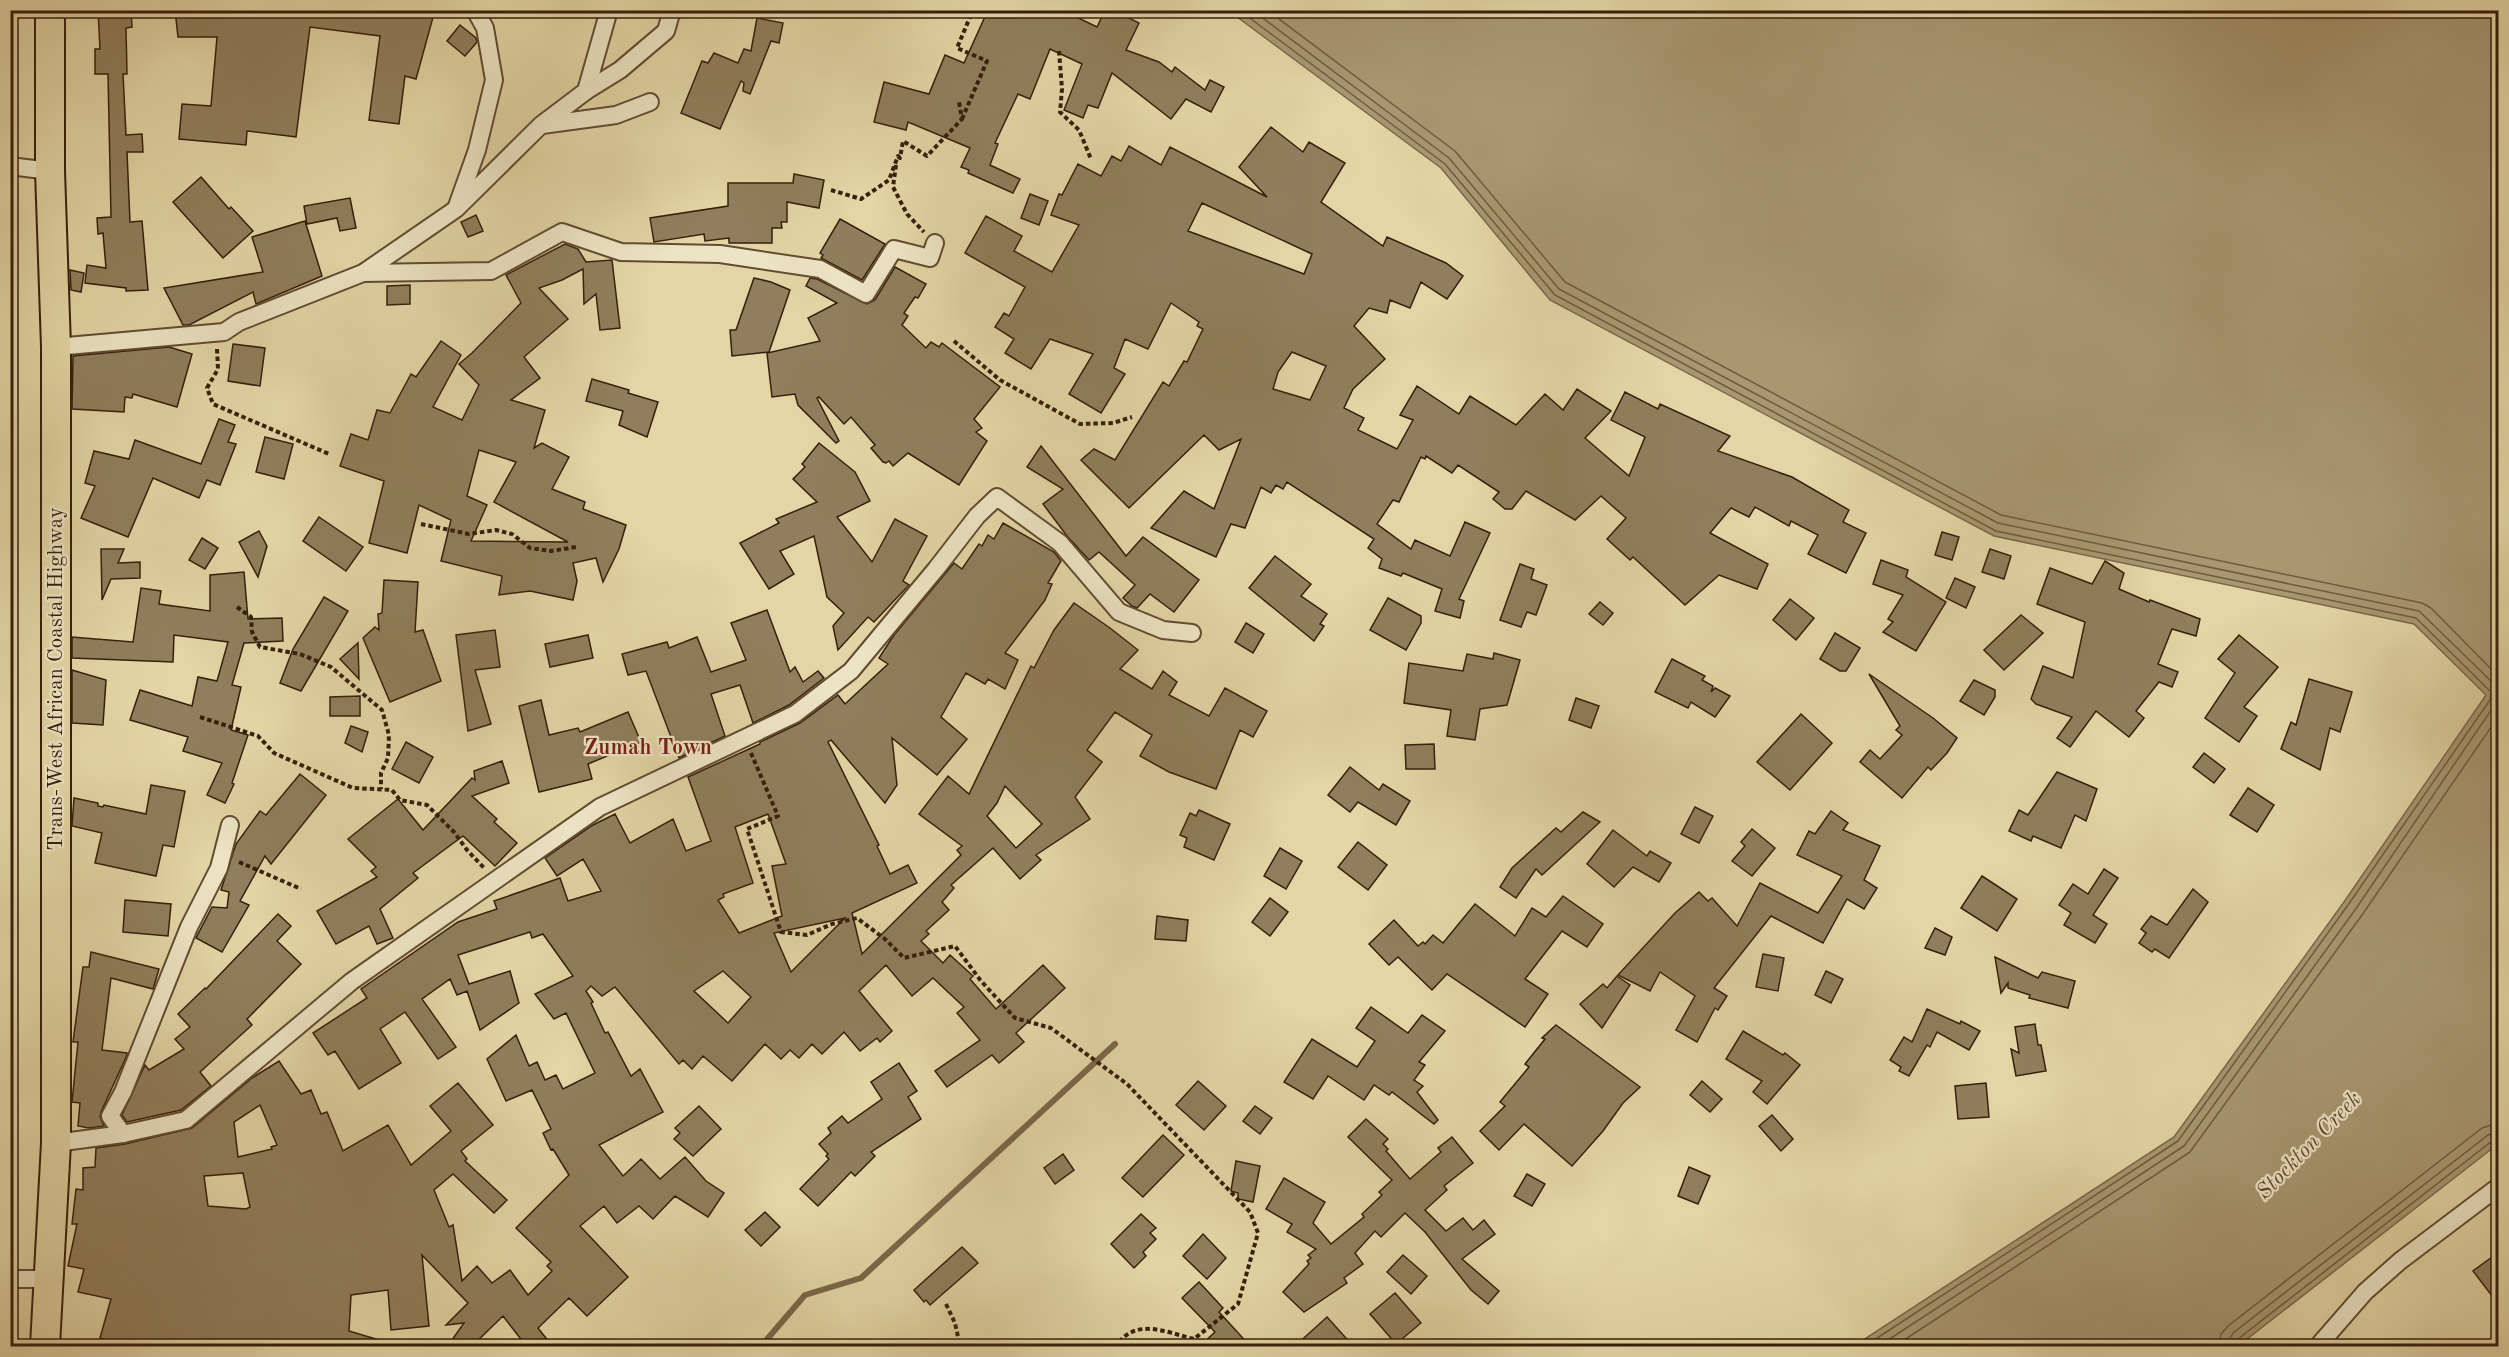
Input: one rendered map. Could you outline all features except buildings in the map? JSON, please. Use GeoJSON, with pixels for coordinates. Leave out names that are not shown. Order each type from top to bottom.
{"type":"FeatureCollection","features":[{"type":"Feature","properties":{"kind":"highway","name":"Trans-West African Coastal Highway"},"geometry":{"type":"LineString","coordinates":[[45,1347],[56,1143],[56,347],[50,171],[50,10]]}},
{"type":"Feature","properties":{"kind":"street"},"geometry":{"type":"LineString","coordinates":[[456,209],[477,150],[494,80],[485,28],[475,10]]}},
{"type":"Feature","properties":{"kind":"street"},"geometry":{"type":"LineString","coordinates":[[586,91],[609,10]]}},
{"type":"Feature","properties":{"kind":"street"},"geometry":{"type":"LineString","coordinates":[[56,347],[224,332],[239,321],[363,273],[456,209],[541,125],[586,91],[620,70],[666,31],[672,10]]}},
{"type":"Feature","properties":{"kind":"street"},"geometry":{"type":"LineString","coordinates":[[541,125],[616,115],[651,102]]}},
{"type":"Feature","properties":{"kind":"street"},"geometry":{"type":"LineString","coordinates":[[10,166],[50,171]]}},
{"type":"Feature","properties":{"kind":"street"},"geometry":{"type":"LineString","coordinates":[[363,273],[491,271],[562,232],[621,252],[720,254],[820,269],[866,294],[894,249],[930,258],[935,243]]}},
{"type":"Feature","properties":{"kind":"street"},"geometry":{"type":"LineString","coordinates":[[56,1143],[123,1134],[186,1120],[352,981],[600,807],[795,714],[850,671],[976,516],[997,497],[1060,543],[1119,612],[1163,630],[1192,633]]}},
{"type":"Feature","properties":{"kind":"street"},"geometry":{"type":"LineString","coordinates":[[123,1134],[110,1116],[123,1092],[189,927],[219,868],[230,825]]}},
{"type":"Feature","properties":{"kind":"street"},"geometry":{"type":"LineString","coordinates":[[2318,1347],[2365,1292],[2400,1261],[2499,1186]]}},
{"type":"Feature","properties":{"kind":"street"},"geometry":{"type":"LineString","coordinates":[[10,1278],[49,1279]]}},
{"type":"Feature","properties":{"kind":"path"},"geometry":{"type":"LineString","coordinates":[[831,190],[861,198],[889,180],[898,156],[900,158],[903,141],[927,156],[962,120],[987,61],[957,48],[973,10]]}},
{"type":"Feature","properties":{"kind":"path"},"geometry":{"type":"LineString","coordinates":[[1059,51],[1062,89],[1060,112],[1079,130],[1091,159]]}},
{"type":"Feature","properties":{"kind":"path"},"geometry":{"type":"LineString","coordinates":[[959,102],[962,120]]}},
{"type":"Feature","properties":{"kind":"path"},"geometry":{"type":"LineString","coordinates":[[898,156],[893,187],[907,214],[935,243]]}},
{"type":"Feature","properties":{"kind":"path"},"geometry":{"type":"LineString","coordinates":[[224,332],[216,352],[218,369],[207,388],[213,404],[329,454]]}},
{"type":"Feature","properties":{"kind":"path"},"geometry":{"type":"LineString","coordinates":[[954,341],[1000,380],[1080,424],[1113,423],[1132,417]]}},
{"type":"Feature","properties":{"kind":"path"},"geometry":{"type":"LineString","coordinates":[[421,524],[469,534],[496,530],[512,534],[530,548],[551,551],[576,547]]}},
{"type":"Feature","properties":{"kind":"path"},"geometry":{"type":"LineString","coordinates":[[237,607],[251,618],[252,632],[260,647],[300,654],[331,667],[382,710],[389,735],[388,758],[381,773],[381,789]]}},
{"type":"Feature","properties":{"kind":"path"},"geometry":{"type":"LineString","coordinates":[[200,717],[258,736],[274,753],[353,788],[392,790],[400,800],[427,805],[454,832],[467,850],[496,881]]}},
{"type":"Feature","properties":{"kind":"path"},"geometry":{"type":"LineString","coordinates":[[744,737],[778,816],[747,829],[781,932],[807,935],[832,924],[857,918],[885,939],[904,958],[955,946],[981,981],[1015,1018],[1051,1028],[1127,1084],[1250,1212],[1258,1233],[1238,1304],[1194,1339],[1144,1327],[1123,1336],[1116,1347]]}},
{"type":"Feature","properties":{"kind":"path"},"geometry":{"type":"LineString","coordinates":[[221,856],[301,889]]}},
{"type":"Feature","properties":{"kind":"path"},"geometry":{"type":"LineString","coordinates":[[946,1304],[955,1323],[960,1347]]}},
{"type":"Feature","properties":{"kind":"water","name":"Stockton Creek"},"geometry":{"type":"Polygon","coordinates":[[[1229,11],[2498,11],[2498,1144],[2238,1346],[1854,1346],[2174,1137],[2344,902],[2486,695],[2414,624],[1994,536],[1550,300],[1441,168],[1229,11]]]}},
{"type":"Feature","properties":{"kind":"waterway"},"geometry":{"type":"LineString","coordinates":[[755,1346],[762,1345],[805,1295],[861,1278],[1115,1044]]}},
{"type":"Feature","properties":{"kind":"district","name":"Zumah Town"},"geometry":{"type":"Point","coordinates":[648,748]}}]}
